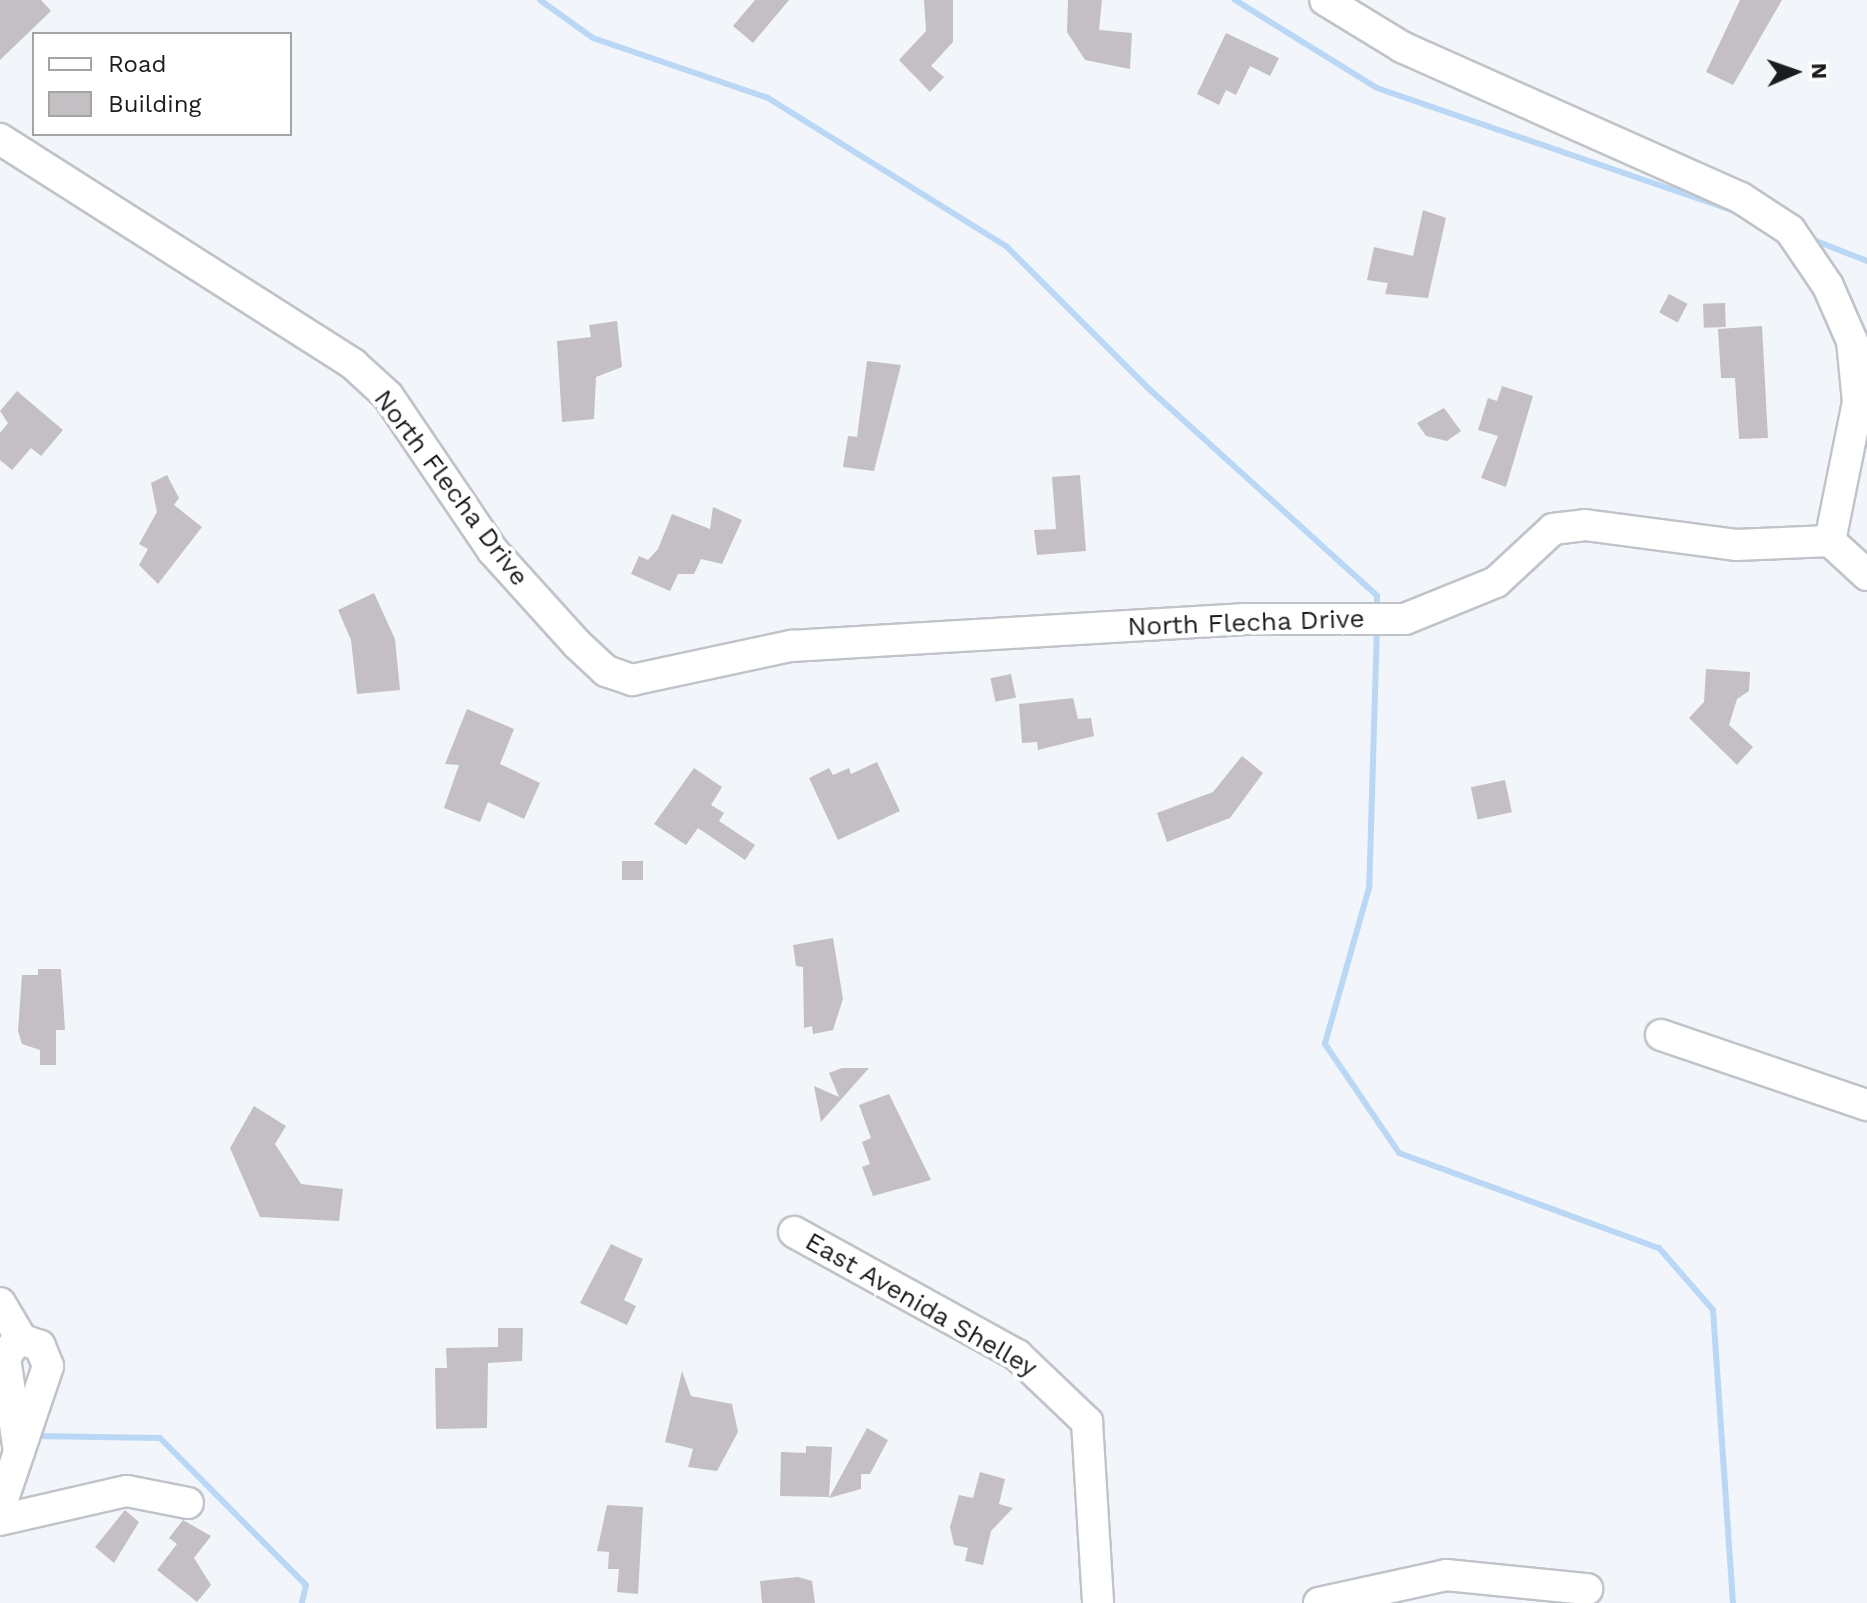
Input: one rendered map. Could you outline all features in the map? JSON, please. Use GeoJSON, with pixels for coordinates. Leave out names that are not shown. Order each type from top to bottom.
{"type":"FeatureCollection","features":[{"type":"Feature","properties":{"kind":"street"},"geometry":{"type":"LineString","coordinates":[[1325,0],[1402,47],[1741,198],[1790,230],[1828,286],[1852,341],[1858,402],[1830,541],[1867,575]]}},
{"type":"Feature","properties":{"kind":"street","name":"North Flecha Drive"},"geometry":{"type":"LineString","coordinates":[[0,139],[353,364],[388,396],[493,551],[548,614],[606,671],[632,680],[761,649],[1246,619],[1405,619],[1496,582],[1553,529],[1585,525],[1721,544],[1830,541]]}},
{"type":"Feature","properties":{"kind":"street"},"geometry":{"type":"LineString","coordinates":[[1661,1035],[1867,1105]]}},
{"type":"Feature","properties":{"kind":"street","name":"East Avenida Shelley"},"geometry":{"type":"LineString","coordinates":[[794,1232],[1017,1355],[1087,1422],[1098,1603]]}},
{"type":"Feature","properties":{"kind":"street"},"geometry":{"type":"LineString","coordinates":[[0,1303],[22,1340],[40,1346],[48,1366],[2,1493]]}},
{"type":"Feature","properties":{"kind":"street"},"geometry":{"type":"LineString","coordinates":[[0,1520],[127,1491],[188,1503]]}},
{"type":"Feature","properties":{"kind":"street"},"geometry":{"type":"LineString","coordinates":[[1319,1603],[1446,1575],[1587,1589]]}},
{"type":"Feature","properties":{"kind":"building"},"geometry":{"type":"Polygon","coordinates":[[[0,0],[41,0],[51,11],[0,60],[0,0]]]}},
{"type":"Feature","properties":{"kind":"building"},"geometry":{"type":"Polygon","coordinates":[[[755,0],[789,0],[753,43],[733,26],[755,0]]]}},
{"type":"Feature","properties":{"kind":"building"},"geometry":{"type":"Polygon","coordinates":[[[924,0],[953,0],[953,42],[931,66],[944,77],[930,92],[899,60],[926,31],[924,0]]]}},
{"type":"Feature","properties":{"kind":"building"},"geometry":{"type":"Polygon","coordinates":[[[1068,0],[1102,0],[1099,30],[1132,33],[1130,69],[1085,60],[1067,32],[1068,0]]]}},
{"type":"Feature","properties":{"kind":"building"},"geometry":{"type":"Polygon","coordinates":[[[1740,0],[1782,0],[1733,85],[1706,72],[1740,0]]]}},
{"type":"Feature","properties":{"kind":"building"},"geometry":{"type":"Polygon","coordinates":[[[1226,33],[1279,58],[1270,76],[1250,66],[1236,95],[1226,90],[1219,105],[1197,94],[1226,33]]]}},
{"type":"Feature","properties":{"kind":"building"},"geometry":{"type":"Polygon","coordinates":[[[1423,210],[1446,218],[1428,298],[1385,294],[1388,283],[1367,280],[1374,247],[1413,256],[1423,210]]]}},
{"type":"Feature","properties":{"kind":"building"},"geometry":{"type":"Polygon","coordinates":[[[1669,294],[1688,304],[1678,322],[1659,313],[1669,294]]]}},
{"type":"Feature","properties":{"kind":"building"},"geometry":{"type":"Polygon","coordinates":[[[1725,303],[1726,327],[1704,328],[1703,304],[1725,303]]]}},
{"type":"Feature","properties":{"kind":"building"},"geometry":{"type":"Polygon","coordinates":[[[617,321],[622,367],[596,377],[594,419],[562,422],[557,341],[591,337],[589,325],[617,321]]]}},
{"type":"Feature","properties":{"kind":"building"},"geometry":{"type":"Polygon","coordinates":[[[1762,326],[1768,438],[1739,439],[1735,378],[1721,378],[1718,329],[1762,326]]]}},
{"type":"Feature","properties":{"kind":"building"},"geometry":{"type":"Polygon","coordinates":[[[867,361],[901,365],[874,471],[843,467],[848,436],[857,437],[867,361]]]}},
{"type":"Feature","properties":{"kind":"building"},"geometry":{"type":"Polygon","coordinates":[[[1502,386],[1533,396],[1506,487],[1481,478],[1498,436],[1478,430],[1488,398],[1497,401],[1502,386]]]}},
{"type":"Feature","properties":{"kind":"building"},"geometry":{"type":"Polygon","coordinates":[[[17,391],[63,430],[41,456],[31,448],[12,470],[0,460],[0,433],[8,423],[0,411],[17,391]]]}},
{"type":"Feature","properties":{"kind":"building"},"geometry":{"type":"Polygon","coordinates":[[[1444,408],[1461,431],[1447,441],[1426,436],[1417,423],[1444,408]]]}},
{"type":"Feature","properties":{"kind":"building"},"geometry":{"type":"Polygon","coordinates":[[[167,475],[179,498],[174,505],[202,527],[158,584],[139,565],[148,549],[139,544],[157,512],[151,483],[167,475]]]}},
{"type":"Feature","properties":{"kind":"building"},"geometry":{"type":"Polygon","coordinates":[[[1080,475],[1086,551],[1037,555],[1034,530],[1056,529],[1052,477],[1080,475]]]}},
{"type":"Feature","properties":{"kind":"building"},"geometry":{"type":"Polygon","coordinates":[[[713,507],[742,520],[722,564],[701,559],[694,574],[678,574],[670,591],[631,574],[639,556],[648,560],[658,549],[672,514],[710,529],[713,507]]]}},
{"type":"Feature","properties":{"kind":"building"},"geometry":{"type":"Polygon","coordinates":[[[374,593],[395,639],[400,690],[357,694],[351,640],[338,610],[374,593]]]}},
{"type":"Feature","properties":{"kind":"building"},"geometry":{"type":"Polygon","coordinates":[[[1706,669],[1750,672],[1749,691],[1737,699],[1729,725],[1753,747],[1737,765],[1689,718],[1704,702],[1706,669]]]}},
{"type":"Feature","properties":{"kind":"building"},"geometry":{"type":"Polygon","coordinates":[[[1011,674],[1016,697],[995,702],[990,678],[1011,674]]]}},
{"type":"Feature","properties":{"kind":"building"},"geometry":{"type":"Polygon","coordinates":[[[1073,698],[1078,719],[1091,718],[1094,736],[1038,750],[1037,742],[1022,743],[1019,704],[1073,698]]]}},
{"type":"Feature","properties":{"kind":"building"},"geometry":{"type":"Polygon","coordinates":[[[467,709],[514,729],[500,764],[540,783],[524,819],[488,802],[480,822],[444,808],[459,765],[445,764],[467,709]]]}},
{"type":"Feature","properties":{"kind":"building"},"geometry":{"type":"Polygon","coordinates":[[[1242,756],[1263,773],[1230,818],[1167,842],[1157,813],[1213,792],[1242,756]]]}},
{"type":"Feature","properties":{"kind":"building"},"geometry":{"type":"Polygon","coordinates":[[[877,762],[900,811],[838,840],[809,778],[829,768],[833,775],[849,768],[851,774],[877,762]]]}},
{"type":"Feature","properties":{"kind":"building"},"geometry":{"type":"Polygon","coordinates":[[[694,768],[722,787],[711,805],[724,813],[719,821],[755,845],[745,860],[698,828],[686,845],[654,824],[694,768]]]}},
{"type":"Feature","properties":{"kind":"building"},"geometry":{"type":"Polygon","coordinates":[[[1505,780],[1512,812],[1478,820],[1471,787],[1505,780]]]}},
{"type":"Feature","properties":{"kind":"building"},"geometry":{"type":"Polygon","coordinates":[[[622,861],[643,861],[643,880],[622,880],[622,861]]]}},
{"type":"Feature","properties":{"kind":"building"},"geometry":{"type":"Polygon","coordinates":[[[833,938],[843,999],[833,1030],[813,1034],[812,1026],[804,1028],[803,967],[796,966],[793,945],[833,938]]]}},
{"type":"Feature","properties":{"kind":"building"},"geometry":{"type":"Polygon","coordinates":[[[38,969],[61,969],[65,1030],[56,1030],[56,1065],[40,1065],[40,1050],[22,1044],[18,1031],[22,975],[38,975],[38,969]]]}},
{"type":"Feature","properties":{"kind":"building"},"geometry":{"type":"Polygon","coordinates":[[[842,1068],[869,1068],[821,1122],[814,1086],[839,1097],[829,1073],[842,1068]]]}},
{"type":"Feature","properties":{"kind":"building"},"geometry":{"type":"Polygon","coordinates":[[[889,1094],[931,1180],[873,1196],[862,1167],[870,1164],[862,1142],[871,1138],[859,1105],[889,1094]]]}},
{"type":"Feature","properties":{"kind":"building"},"geometry":{"type":"Polygon","coordinates":[[[254,1106],[286,1126],[275,1144],[301,1184],[343,1189],[339,1221],[260,1217],[230,1148],[254,1106]]]}},
{"type":"Feature","properties":{"kind":"building"},"geometry":{"type":"Polygon","coordinates":[[[611,1244],[643,1259],[624,1300],[636,1306],[627,1325],[580,1303],[611,1244]]]}},
{"type":"Feature","properties":{"kind":"building"},"geometry":{"type":"Polygon","coordinates":[[[498,1328],[523,1328],[522,1361],[488,1363],[487,1428],[436,1429],[435,1368],[447,1368],[446,1348],[498,1347],[498,1328]]]}},
{"type":"Feature","properties":{"kind":"building"},"geometry":{"type":"Polygon","coordinates":[[[682,1371],[691,1396],[732,1404],[738,1432],[717,1471],[688,1467],[693,1449],[665,1442],[682,1371]]]}},
{"type":"Feature","properties":{"kind":"building"},"geometry":{"type":"Polygon","coordinates":[[[867,1428],[888,1440],[870,1474],[861,1474],[861,1489],[829,1498],[867,1428]]]}},
{"type":"Feature","properties":{"kind":"building"},"geometry":{"type":"Polygon","coordinates":[[[806,1446],[832,1447],[829,1497],[780,1496],[781,1452],[806,1453],[806,1446]]]}},
{"type":"Feature","properties":{"kind":"building"},"geometry":{"type":"Polygon","coordinates":[[[980,1472],[1005,1479],[999,1504],[1013,1508],[991,1531],[983,1565],[965,1561],[968,1548],[954,1545],[950,1527],[959,1495],[973,1498],[980,1472]]]}},
{"type":"Feature","properties":{"kind":"building"},"geometry":{"type":"Polygon","coordinates":[[[607,1505],[643,1507],[638,1594],[617,1592],[619,1569],[608,1569],[609,1552],[597,1551],[607,1505]]]}},
{"type":"Feature","properties":{"kind":"building"},"geometry":{"type":"Polygon","coordinates":[[[125,1510],[139,1522],[114,1563],[95,1547],[125,1510]]]}},
{"type":"Feature","properties":{"kind":"building"},"geometry":{"type":"Polygon","coordinates":[[[183,1520],[211,1536],[194,1558],[211,1585],[197,1602],[157,1570],[177,1544],[169,1538],[183,1520]]]}},
{"type":"Feature","properties":{"kind":"building"},"geometry":{"type":"Polygon","coordinates":[[[798,1577],[812,1581],[815,1603],[762,1603],[760,1581],[798,1577]]]}},
{"type":"Feature","properties":{"kind":"waterway"},"geometry":{"type":"LineString","coordinates":[[540,0],[593,38],[768,98],[1007,247],[1148,388],[1377,596],[1377,611]]}},
{"type":"Feature","properties":{"kind":"waterway"},"geometry":{"type":"LineString","coordinates":[[1235,0],[1377,88],[1740,213]]}},
{"type":"Feature","properties":{"kind":"waterway"},"geometry":{"type":"LineString","coordinates":[[1811,239],[1867,261]]}},
{"type":"Feature","properties":{"kind":"waterway"},"geometry":{"type":"LineString","coordinates":[[1377,626],[1369,888],[1325,1044],[1399,1153],[1659,1248],[1713,1310],[1733,1603]]}},
{"type":"Feature","properties":{"kind":"waterway"},"geometry":{"type":"LineString","coordinates":[[34,1436],[160,1438],[306,1585],[302,1603]]}}]}
